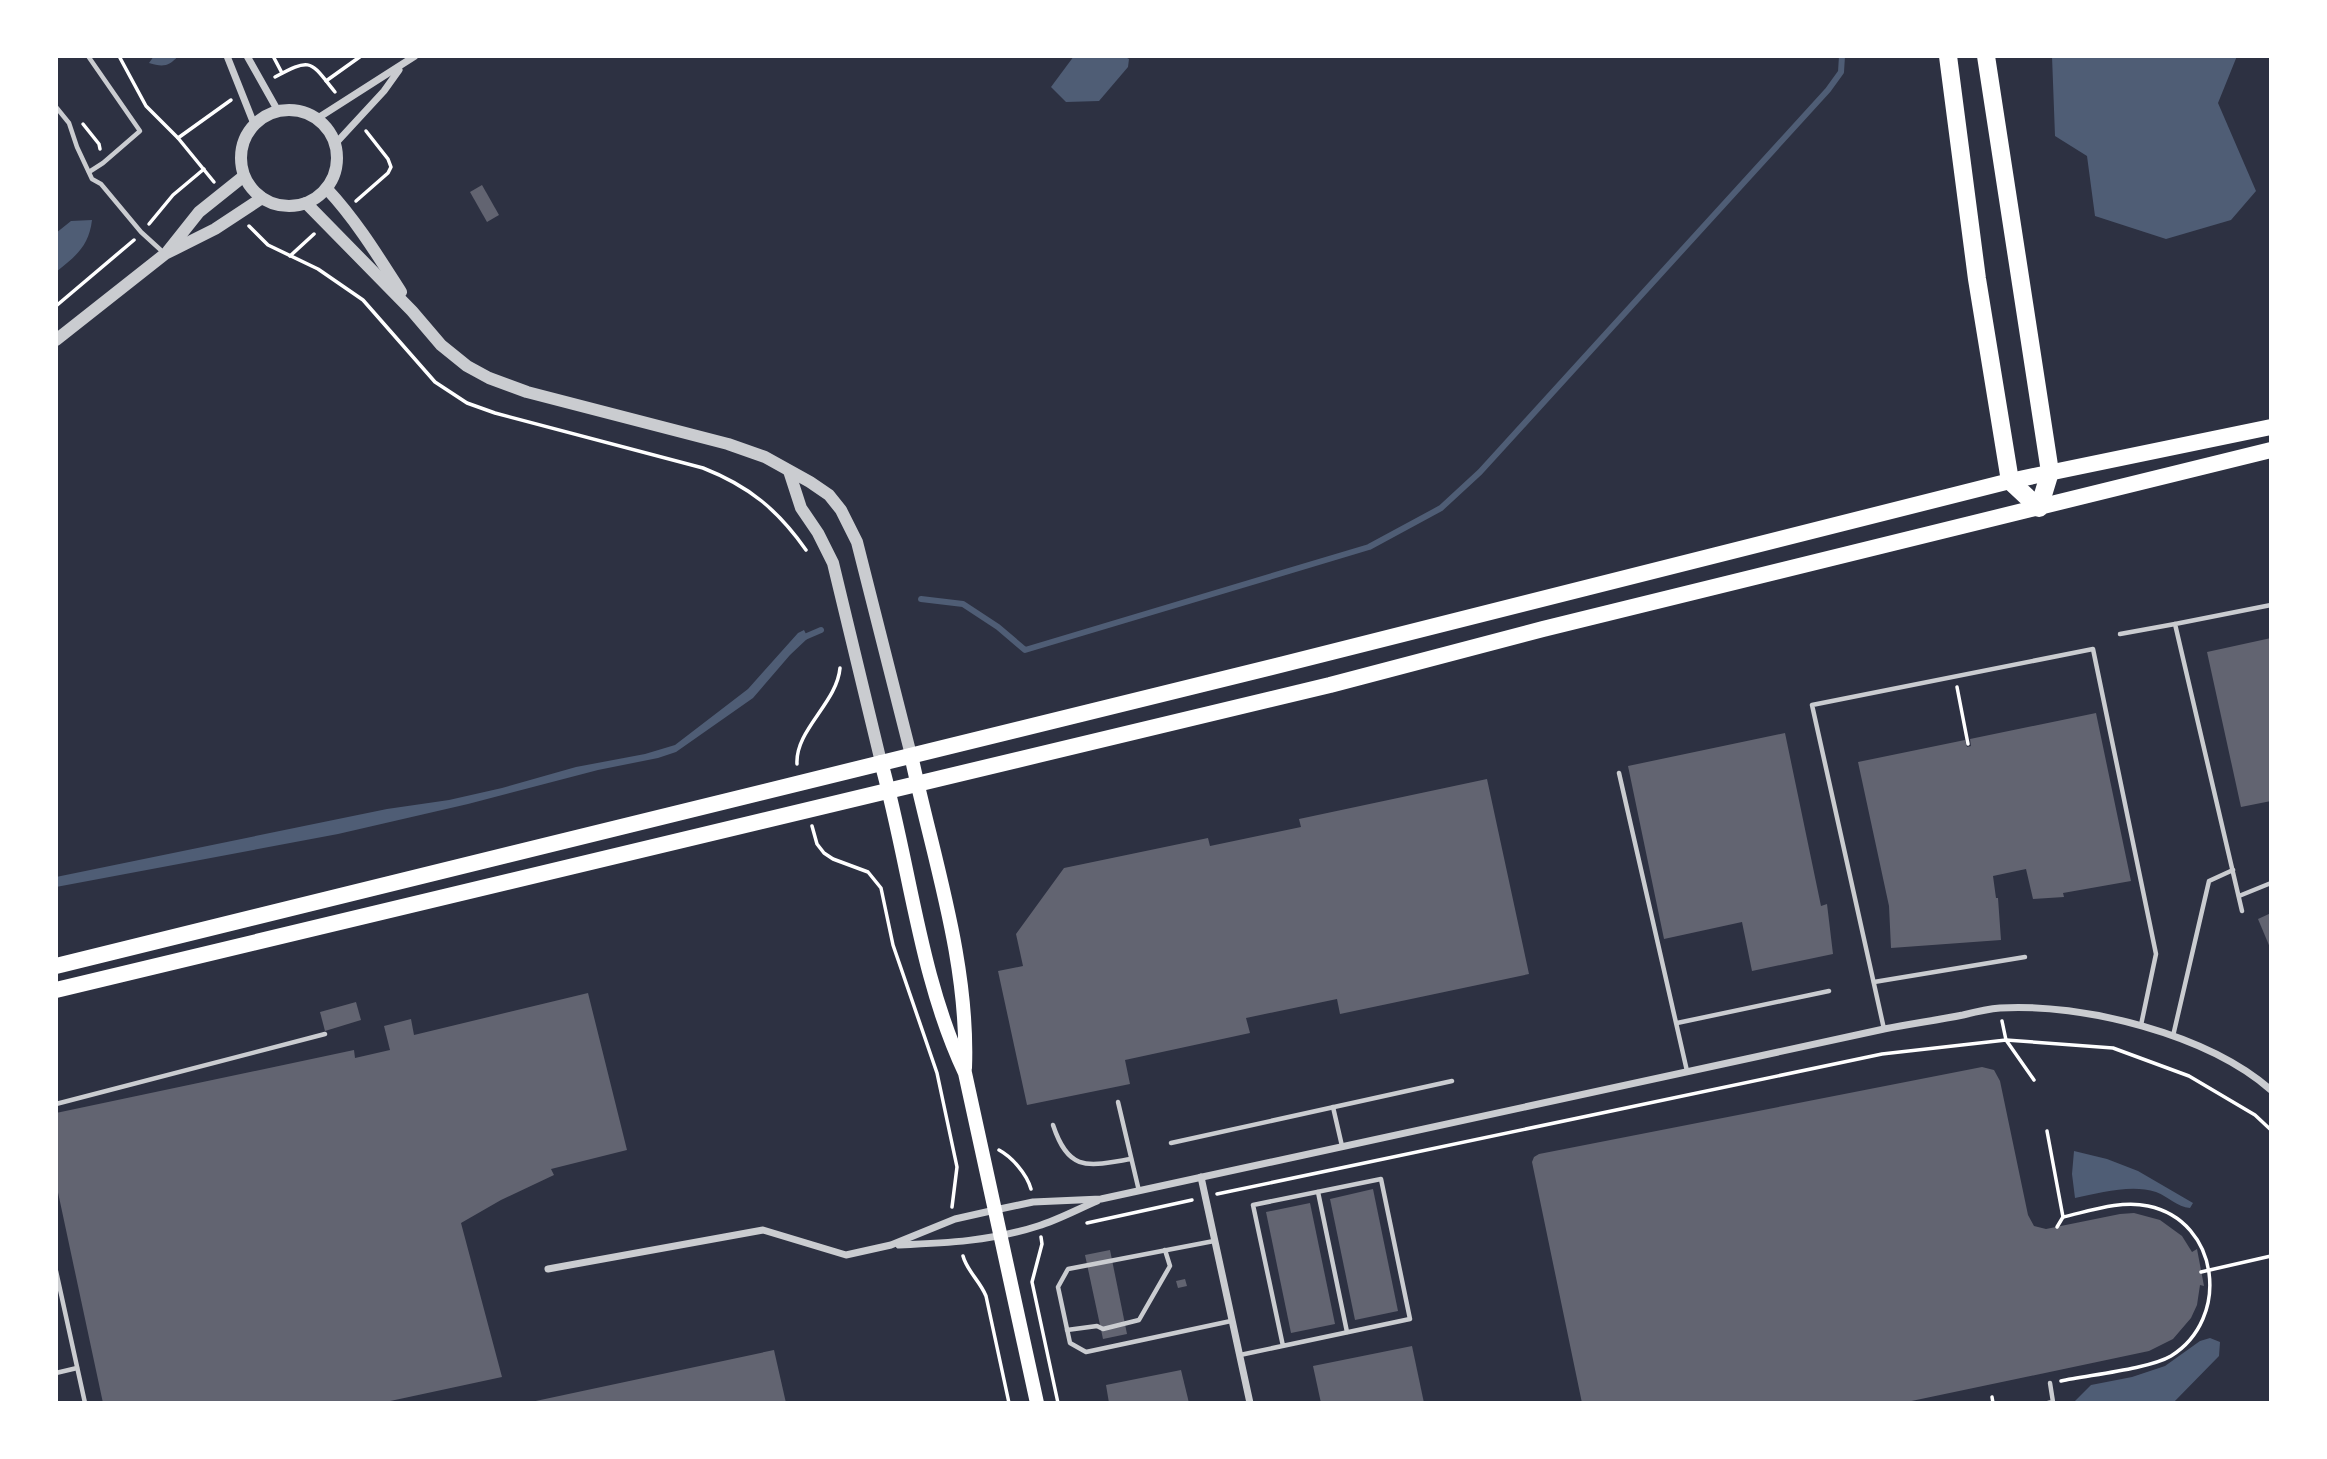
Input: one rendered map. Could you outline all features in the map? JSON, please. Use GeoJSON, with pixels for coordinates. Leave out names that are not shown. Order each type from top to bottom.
{"type":"FeatureCollection","features":[{"type":"Feature","properties":{"kind":"highway"},"geometry":{"type":"LineString","coordinates":[[1948,56],[1977,279],[2010,481],[2039,508],[2050,472],[1986,56]]}},
{"type":"Feature","properties":{"kind":"main road"},"geometry":{"type":"LineString","coordinates":[[56,966],[2010,481],[2271,428]]}},
{"type":"Feature","properties":{"kind":"main road"},"geometry":{"type":"LineString","coordinates":[[56,990],[1330,685],[1596,615],[2271,450]]}},
{"type":"Feature","properties":{"kind":"main road"},"geometry":{"type":"LineString","coordinates":[[911,755],[934,849],[963,997],[965,1073]]}},
{"type":"Feature","properties":{"kind":"main road"},"geometry":{"type":"LineString","coordinates":[[881,762],[936,999],[949,1039],[965,1073],[1037,1403]]}},
{"type":"Feature","properties":{"kind":"street"},"geometry":{"type":"LineString","coordinates":[[227,56],[254,124]]}},
{"type":"Feature","properties":{"kind":"street"},"geometry":{"type":"LineString","coordinates":[[247,56],[278,111]]}},
{"type":"Feature","properties":{"kind":"street"},"geometry":{"type":"LineString","coordinates":[[318,118],[415,56]]}},
{"type":"Feature","properties":{"kind":"street"},"geometry":{"type":"LineString","coordinates":[[336,143],[384,91],[401,67]]}},
{"type":"Feature","properties":{"kind":"street"},"geometry":{"type":"LineString","coordinates":[[299,110],[318,118],[329,129],[336,143],[337,167],[327,189],[306,204],[283,206],[262,198],[251,188],[244,176],[242,145],[254,124],[264,116],[278,111],[299,110]]}},
{"type":"Feature","properties":{"kind":"street"},"geometry":{"type":"LineString","coordinates":[[165,254],[199,212],[244,176]]}},
{"type":"Feature","properties":{"kind":"street"},"geometry":{"type":"LineString","coordinates":[[327,189],[370,243],[412,311]]}},
{"type":"Feature","properties":{"kind":"street"},"geometry":{"type":"LineString","coordinates":[[56,340],[165,254],[215,229],[262,198]]}},
{"type":"Feature","properties":{"kind":"street"},"geometry":{"type":"LineString","coordinates":[[306,204],[412,311],[449,353],[467,366],[489,378],[556,400],[728,444],[765,457],[829,495],[841,510],[857,542],[911,755]]}},
{"type":"Feature","properties":{"kind":"street"},"geometry":{"type":"LineString","coordinates":[[789,471],[801,509],[818,533],[833,563],[881,762]]}},
{"type":"Feature","properties":{"kind":"street"},"geometry":{"type":"LineString","coordinates":[[548,1269],[763,1230],[846,1255],[891,1245],[955,1219],[995,1210],[1033,1202],[1101,1199],[1884,1029],[1999,1008],[2063,1010],[2141,1025],[2205,1049],[2259,1080],[2271,1090]]}},
{"type":"Feature","properties":{"kind":"street"},"geometry":{"type":"LineString","coordinates":[[1201,1177],[1250,1403]]}},
{"type":"Feature","properties":{"kind":"street"},"geometry":{"type":"LineString","coordinates":[[891,1245],[960,1243],[1001,1236],[1038,1226],[1101,1199]]}},
{"type":"Feature","properties":{"kind":"lane"},"geometry":{"type":"LineString","coordinates":[[88,56],[140,131],[89,172]]}},
{"type":"Feature","properties":{"kind":"lane"},"geometry":{"type":"LineString","coordinates":[[56,107],[69,123],[92,178],[101,184],[141,232],[165,254]]}},
{"type":"Feature","properties":{"kind":"lane"},"geometry":{"type":"LineString","coordinates":[[2120,634],[2271,605]]}},
{"type":"Feature","properties":{"kind":"lane"},"geometry":{"type":"LineString","coordinates":[[2175,624],[2242,911]]}},
{"type":"Feature","properties":{"kind":"lane"},"geometry":{"type":"LineString","coordinates":[[1884,1029],[1812,705],[2093,649],[2155,954],[2141,1025]]}},
{"type":"Feature","properties":{"kind":"lane"},"geometry":{"type":"LineString","coordinates":[[1619,773],[1687,1072]]}},
{"type":"Feature","properties":{"kind":"lane"},"geometry":{"type":"LineString","coordinates":[[2172,1037],[2209,881],[2233,870]]}},
{"type":"Feature","properties":{"kind":"lane"},"geometry":{"type":"LineString","coordinates":[[2239,897],[2271,883]]}},
{"type":"Feature","properties":{"kind":"lane"},"geometry":{"type":"LineString","coordinates":[[1874,982],[2025,957]]}},
{"type":"Feature","properties":{"kind":"lane"},"geometry":{"type":"LineString","coordinates":[[1677,1023],[1829,991]]}},
{"type":"Feature","properties":{"kind":"lane"},"geometry":{"type":"LineString","coordinates":[[56,1104],[325,1034]]}},
{"type":"Feature","properties":{"kind":"lane"},"geometry":{"type":"LineString","coordinates":[[1171,1143],[1452,1081]]}},
{"type":"Feature","properties":{"kind":"lane"},"geometry":{"type":"LineString","coordinates":[[1118,1102],[1139,1191]]}},
{"type":"Feature","properties":{"kind":"lane"},"geometry":{"type":"LineString","coordinates":[[1333,1107],[1342,1147]]}},
{"type":"Feature","properties":{"kind":"lane"},"geometry":{"type":"LineString","coordinates":[[1053,1125],[1071,1158],[1082,1164],[1131,1159]]}},
{"type":"Feature","properties":{"kind":"lane"},"geometry":{"type":"LineString","coordinates":[[1239,1355],[1283,1346],[1347,1332],[1410,1320],[1381,1179],[1254,1205],[1283,1346]]}},
{"type":"Feature","properties":{"kind":"lane"},"geometry":{"type":"LineString","coordinates":[[1318,1192],[1347,1332]]}},
{"type":"Feature","properties":{"kind":"lane"},"geometry":{"type":"LineString","coordinates":[[1215,1241],[1068,1269],[1058,1287],[1070,1343],[1086,1352],[1231,1321]]}},
{"type":"Feature","properties":{"kind":"lane"},"geometry":{"type":"LineString","coordinates":[[1067,1330],[1097,1326],[1103,1329],[1139,1320],[1170,1266],[1165,1250]]}},
{"type":"Feature","properties":{"kind":"lane"},"geometry":{"type":"LineString","coordinates":[[56,1272],[85,1403]]}},
{"type":"Feature","properties":{"kind":"lane"},"geometry":{"type":"LineString","coordinates":[[56,1373],[77,1368]]}},
{"type":"Feature","properties":{"kind":"lane"},"geometry":{"type":"LineString","coordinates":[[2048,1403],[2053,1402],[2050,1383]]}},
{"type":"Feature","properties":{"kind":"path"},"geometry":{"type":"LineString","coordinates":[[119,56],[146,106],[204,169]]}},
{"type":"Feature","properties":{"kind":"path"},"geometry":{"type":"LineString","coordinates":[[273,56],[282,73]]}},
{"type":"Feature","properties":{"kind":"path"},"geometry":{"type":"LineString","coordinates":[[343,102],[326,81],[361,56]]}},
{"type":"Feature","properties":{"kind":"path"},"geometry":{"type":"LineString","coordinates":[[345,209],[368,192],[391,167],[388,159],[358,120]]}},
{"type":"Feature","properties":{"kind":"path"},"geometry":{"type":"LineString","coordinates":[[238,212],[260,239],[279,252],[318,269],[363,300],[414,360],[448,392],[467,403],[495,413],[703,468],[724,476],[740,484],[772,509],[797,537],[811,560]]}},
{"type":"Feature","properties":{"kind":"path"},"geometry":{"type":"LineString","coordinates":[[290,256],[326,224]]}},
{"type":"Feature","properties":{"kind":"path"},"geometry":{"type":"LineString","coordinates":[[801,783],[796,763],[797,751],[833,691],[839,678],[840,663]]}},
{"type":"Feature","properties":{"kind":"path"},"geometry":{"type":"LineString","coordinates":[[1955,677],[1968,744]]}},
{"type":"Feature","properties":{"kind":"path"},"geometry":{"type":"LineString","coordinates":[[808,810],[816,840],[824,853],[868,872],[881,888],[893,945],[937,1073],[957,1167],[952,1198],[955,1219]]}},
{"type":"Feature","properties":{"kind":"path"},"geometry":{"type":"LineString","coordinates":[[1999,1008],[2006,1040],[2034,1080]]}},
{"type":"Feature","properties":{"kind":"path"},"geometry":{"type":"LineString","coordinates":[[1078,1225],[1882,1054],[2006,1040],[2113,1048],[2189,1076],[2255,1115],[2271,1130]]}},
{"type":"Feature","properties":{"kind":"path"},"geometry":{"type":"LineString","coordinates":[[2047,1131],[2063,1217],[2057,1227]]}},
{"type":"Feature","properties":{"kind":"path"},"geometry":{"type":"LineString","coordinates":[[2050,1383],[2152,1363],[2169,1357],[2189,1343],[2200,1325],[2208,1306],[2210,1282],[2207,1262],[2195,1235],[2168,1213],[2148,1206],[2123,1204],[2063,1217]]}},
{"type":"Feature","properties":{"kind":"path"},"geometry":{"type":"LineString","coordinates":[[960,1243],[968,1269],[981,1284],[986,1296],[1009,1403]]}},
{"type":"Feature","properties":{"kind":"path"},"geometry":{"type":"LineString","coordinates":[[2202,1272],[2271,1256]]}},
{"type":"Feature","properties":{"kind":"path"},"geometry":{"type":"LineString","coordinates":[[1033,1286],[1058,1403]]}},
{"type":"Feature","properties":{"kind":"path"},"geometry":{"type":"LineString","coordinates":[[1992,1397],[1993,1403]]}},
{"type":"Feature","properties":{"kind":"water"},"geometry":{"type":"Polygon","coordinates":[[[154,56],[178,56],[172,62],[162,65],[149,63],[154,56]]]}},
{"type":"Feature","properties":{"kind":"water"},"geometry":{"type":"Polygon","coordinates":[[[1074,56],[1123,56],[1129,59],[1128,67],[1099,101],[1066,102],[1051,87],[1074,56]]]}},
{"type":"Feature","properties":{"kind":"water"},"geometry":{"type":"Polygon","coordinates":[[[2052,56],[2237,56],[2218,103],[2256,191],[2231,220],[2166,239],[2095,216],[2087,156],[2055,136],[2052,56]]]}},
{"type":"Feature","properties":{"kind":"water"},"geometry":{"type":"Polygon","coordinates":[[[92,220],[85,244],[56,272],[56,233],[71,221],[92,220]]]}},
{"type":"Feature","properties":{"kind":"water"},"geometry":{"type":"Polygon","coordinates":[[[804,630],[808,638],[753,698],[676,752],[338,834],[56,887],[56,877],[387,809],[449,800],[675,745],[748,689],[798,633],[804,630]]]}},
{"type":"Feature","properties":{"kind":"water"},"geometry":{"type":"Polygon","coordinates":[[[2074,1151],[2107,1159],[2138,1171],[2193,1203],[2190,1208],[2185,1207],[2156,1192],[2136,1189],[2075,1198],[2072,1174],[2074,1151]]]}},
{"type":"Feature","properties":{"kind":"water"},"geometry":{"type":"Polygon","coordinates":[[[2210,1338],[2220,1342],[2219,1356],[2173,1403],[2073,1403],[2091,1385],[2132,1377],[2165,1366],[2200,1341],[2210,1338]]]}},
{"type":"Feature","properties":{"kind":"building"},"geometry":{"type":"Polygon","coordinates":[[[482,185],[499,215],[487,222],[470,192],[482,185]]]}},
{"type":"Feature","properties":{"kind":"building"},"geometry":{"type":"Polygon","coordinates":[[[2271,638],[2271,801],[2241,807],[2207,652],[2271,638]]]}},
{"type":"Feature","properties":{"kind":"building"},"geometry":{"type":"Polygon","coordinates":[[[2096,713],[2131,881],[2063,893],[2064,897],[2033,899],[2026,869],[1993,876],[1998,898],[2001,940],[1891,948],[1889,906],[1858,762],[1965,740],[1967,747],[1971,746],[1970,739],[2096,713]]]}},
{"type":"Feature","properties":{"kind":"building"},"geometry":{"type":"Polygon","coordinates":[[[1785,733],[1821,906],[1827,904],[1833,954],[1752,971],[1742,922],[1664,939],[1628,766],[1785,733]]]}},
{"type":"Feature","properties":{"kind":"building"},"geometry":{"type":"Polygon","coordinates":[[[1487,779],[1529,974],[1340,1014],[1337,999],[1246,1018],[1250,1033],[1125,1060],[1130,1084],[1027,1105],[998,971],[1023,966],[1016,934],[1064,868],[1208,838],[1210,846],[1301,827],[1299,819],[1487,779]]]}},
{"type":"Feature","properties":{"kind":"building"},"geometry":{"type":"Polygon","coordinates":[[[2271,913],[2271,950],[2258,919],[2271,913]]]}},
{"type":"Feature","properties":{"kind":"building"},"geometry":{"type":"Polygon","coordinates":[[[588,993],[627,1150],[551,1169],[554,1175],[461,1223],[502,1377],[381,1403],[103,1403],[56,1183],[56,1113],[354,1050],[355,1058],[390,1050],[384,1026],[411,1019],[414,1035],[588,993]]]}},
{"type":"Feature","properties":{"kind":"building"},"geometry":{"type":"Polygon","coordinates":[[[356,1002],[361,1020],[325,1031],[320,1012],[356,1002]]]}},
{"type":"Feature","properties":{"kind":"building"},"geometry":{"type":"Polygon","coordinates":[[[1982,1067],[1994,1070],[2000,1081],[2028,1215],[2034,1226],[2046,1229],[2134,1213],[2160,1220],[2182,1236],[2192,1252],[2197,1249],[2204,1286],[2200,1285],[2197,1305],[2191,1318],[2173,1339],[2149,1351],[1902,1403],[1582,1403],[1532,1162],[1534,1157],[1982,1067]]]}},
{"type":"Feature","properties":{"kind":"building"},"geometry":{"type":"Polygon","coordinates":[[[1373,1189],[1398,1311],[1355,1320],[1330,1199],[1373,1189]]]}},
{"type":"Feature","properties":{"kind":"building"},"geometry":{"type":"Polygon","coordinates":[[[1310,1203],[1335,1324],[1291,1333],[1266,1212],[1310,1203]]]}},
{"type":"Feature","properties":{"kind":"building"},"geometry":{"type":"Polygon","coordinates":[[[1110,1250],[1127,1334],[1103,1339],[1085,1255],[1110,1250]]]}},
{"type":"Feature","properties":{"kind":"building"},"geometry":{"type":"Polygon","coordinates":[[[1185,1279],[1187,1286],[1178,1288],[1176,1281],[1185,1279]]]}},
{"type":"Feature","properties":{"kind":"building"},"geometry":{"type":"Polygon","coordinates":[[[1412,1346],[1424,1403],[1321,1403],[1313,1366],[1412,1346]]]}},
{"type":"Feature","properties":{"kind":"building"},"geometry":{"type":"Polygon","coordinates":[[[774,1350],[786,1403],[531,1403],[531,1402],[774,1350]]]}},
{"type":"Feature","properties":{"kind":"building"},"geometry":{"type":"Polygon","coordinates":[[[1181,1370],[1189,1403],[1109,1403],[1106,1385],[1181,1370]]]}},
{"type":"Feature","properties":{"kind":"waterway"},"geometry":{"type":"LineString","coordinates":[[921,599],[963,604],[998,627],[1025,650],[1369,547],[1441,508],[1480,472],[1828,90],[1841,72],[1842,56]]}},
{"type":"Feature","properties":{"kind":"waterway"},"geometry":{"type":"LineString","coordinates":[[800,639],[821,630]]}}]}
